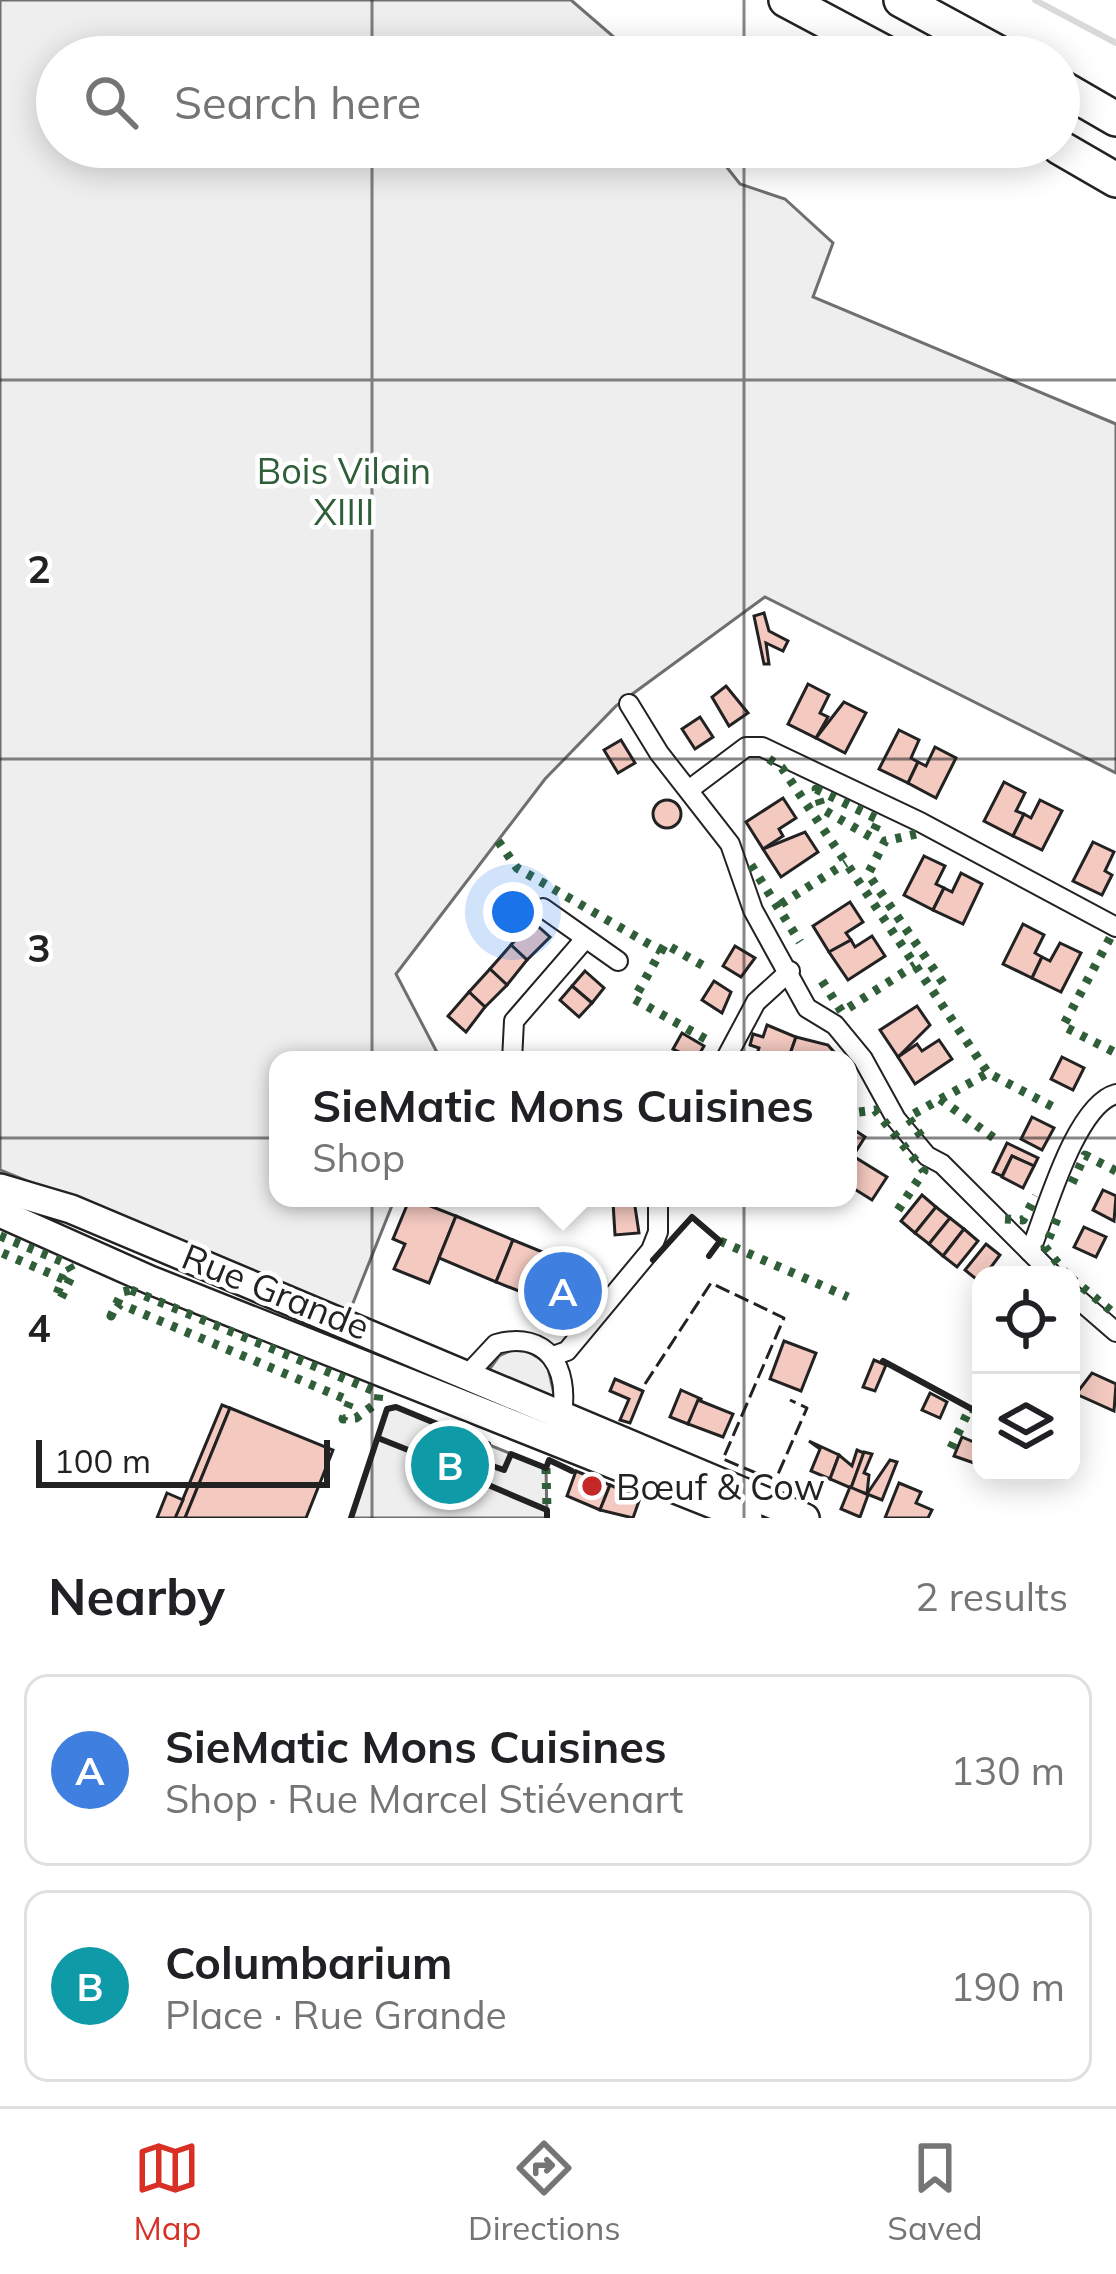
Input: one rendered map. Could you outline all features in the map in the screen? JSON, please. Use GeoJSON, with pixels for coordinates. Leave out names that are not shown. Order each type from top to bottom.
{"type":"FeatureCollection","features":[{"type":"Feature","properties":{"kind":"highway"},"geometry":{"type":"LineString","coordinates":[[786,0],[854,36]]}},
{"type":"Feature","properties":{"kind":"highway"},"geometry":{"type":"LineString","coordinates":[[901,0],[967,36]]}},
{"type":"Feature","properties":{"kind":"highway"},"geometry":{"type":"LineString","coordinates":[[1080,98],[1116,118]]}},
{"type":"Feature","properties":{"kind":"highway"},"geometry":{"type":"LineString","coordinates":[[1080,159],[1116,180]]}},
{"type":"Feature","properties":{"kind":"main road","name":"Rue Grande"},"geometry":{"type":"LineString","coordinates":[[0,1188],[71,1209],[805,1518]]}},
{"type":"Feature","properties":{"kind":"main road","name":"Rue Grande"},"geometry":{"type":"LineString","coordinates":[[0,1214],[150,1280],[748,1518]]}},
{"type":"Feature","properties":{"kind":"street"},"geometry":{"type":"LineString","coordinates":[[629,704],[730,844],[753,910],[807,1008],[835,1025],[856,1051]]}},
{"type":"Feature","properties":{"kind":"street"},"geometry":{"type":"LineString","coordinates":[[690,789],[746,747],[762,747],[920,822],[1116,927]]}},
{"type":"Feature","properties":{"kind":"street"},"geometry":{"type":"LineString","coordinates":[[543,908],[618,961]]}},
{"type":"Feature","properties":{"kind":"street"},"geometry":{"type":"LineString","coordinates":[[512,1051],[514,1021],[585,939]]}},
{"type":"Feature","properties":{"kind":"street"},"geometry":{"type":"LineString","coordinates":[[730,1051],[756,1002],[790,971]]}},
{"type":"Feature","properties":{"kind":"street"},"geometry":{"type":"LineString","coordinates":[[857,1052],[896,1119],[927,1156],[942,1164],[1044,1266]]}},
{"type":"Feature","properties":{"kind":"street"},"geometry":{"type":"LineString","coordinates":[[1030,1252],[1083,1123],[1102,1098],[1116,1094]]}},
{"type":"Feature","properties":{"kind":"street"},"geometry":{"type":"LineString","coordinates":[[554,1356],[567,1351],[650,1250],[658,1232],[658,1207]]}},
{"type":"Feature","properties":{"kind":"street"},"geometry":{"type":"LineString","coordinates":[[1080,1300],[1116,1332]]}},
{"type":"Feature","properties":{"kind":"street"},"geometry":{"type":"LineString","coordinates":[[468,1374],[496,1344],[508,1341],[537,1344],[554,1356],[565,1381],[562,1414],[528,1430]]}},
{"type":"Feature","properties":{"kind":"green space","name":"Bois Vilain XIIII"},"geometry":{"type":"Polygon","coordinates":[[[0,0],[571,0],[613,36],[36,36],[36,168],[727,168],[740,184],[785,199],[833,243],[813,297],[1116,424],[1116,773],[765,597],[616,706],[545,779],[396,974],[436,1051],[269,1051],[269,1207],[391,1207],[349,1313],[0,1170],[0,0]]]}},
{"type":"Feature","properties":{"kind":"green space"},"geometry":{"type":"Polygon","coordinates":[[[525,1350],[547,1363],[555,1399],[486,1374],[499,1356],[525,1350]]]}},
{"type":"Feature","properties":{"kind":"green space"},"geometry":{"type":"Polygon","coordinates":[[[396,1407],[546,1468],[547,1518],[351,1518],[387,1409],[396,1407]]]}},
{"type":"Feature","properties":{"kind":"building"},"geometry":{"type":"Polygon","coordinates":[[[764,613],[769,631],[788,641],[783,651],[766,643],[769,664],[764,664],[754,616],[764,613]]]}},
{"type":"Feature","properties":{"kind":"building"},"geometry":{"type":"Polygon","coordinates":[[[808,684],[829,695],[820,713],[828,717],[816,738],[788,724],[808,684]]]}},
{"type":"Feature","properties":{"kind":"building"},"geometry":{"type":"Polygon","coordinates":[[[726,686],[748,713],[729,726],[712,697],[726,686]]]}},
{"type":"Feature","properties":{"kind":"building"},"geometry":{"type":"Polygon","coordinates":[[[844,702],[866,713],[845,753],[816,738],[844,702]]]}},
{"type":"Feature","properties":{"kind":"building"},"geometry":{"type":"Polygon","coordinates":[[[700,717],[713,737],[695,749],[682,729],[700,717]]]}},
{"type":"Feature","properties":{"kind":"building"},"geometry":{"type":"Polygon","coordinates":[[[899,730],[919,740],[911,758],[918,762],[908,783],[879,769],[899,730]]]}},
{"type":"Feature","properties":{"kind":"building"},"geometry":{"type":"Polygon","coordinates":[[[621,740],[635,763],[618,773],[604,750],[621,740]]]}},
{"type":"Feature","properties":{"kind":"building"},"geometry":{"type":"Polygon","coordinates":[[[935,747],[956,758],[936,798],[908,783],[918,762],[926,766],[935,747]]]}},
{"type":"Feature","properties":{"kind":"building"},"geometry":{"type":"Polygon","coordinates":[[[1004,782],[1025,793],[1016,811],[1024,814],[1013,836],[984,821],[1004,782]]]}},
{"type":"Feature","properties":{"kind":"building"},"geometry":{"type":"Polygon","coordinates":[[[783,798],[796,818],[779,829],[783,836],[763,849],[746,822],[783,798]]]}},
{"type":"Feature","properties":{"kind":"building"},"geometry":{"type":"Polygon","coordinates":[[[667,800],[677,804],[681,814],[677,824],[667,828],[657,824],[653,814],[657,804],[667,800]]]}},
{"type":"Feature","properties":{"kind":"building"},"geometry":{"type":"Polygon","coordinates":[[[1040,800],[1062,811],[1042,850],[1013,836],[1024,814],[1031,818],[1040,800]]]}},
{"type":"Feature","properties":{"kind":"building"},"geometry":{"type":"Polygon","coordinates":[[[805,832],[818,852],[781,877],[763,849],[805,832]]]}},
{"type":"Feature","properties":{"kind":"building"},"geometry":{"type":"Polygon","coordinates":[[[1093,842],[1114,852],[1105,871],[1112,875],[1102,895],[1073,881],[1093,842]]]}},
{"type":"Feature","properties":{"kind":"building"},"geometry":{"type":"Polygon","coordinates":[[[924,856],[945,866],[936,884],[944,888],[933,910],[904,895],[924,856]]]}},
{"type":"Feature","properties":{"kind":"building"},"geometry":{"type":"Polygon","coordinates":[[[961,873],[982,884],[963,924],[933,910],[944,888],[952,892],[961,873]]]}},
{"type":"Feature","properties":{"kind":"building"},"geometry":{"type":"Polygon","coordinates":[[[850,902],[863,922],[846,933],[851,940],[829,952],[813,926],[850,902]]]}},
{"type":"Feature","properties":{"kind":"building"},"geometry":{"type":"Polygon","coordinates":[[[532,921],[550,937],[527,960],[511,945],[532,921]]]}},
{"type":"Feature","properties":{"kind":"building"},"geometry":{"type":"Polygon","coordinates":[[[1023,924],[1044,935],[1035,953],[1042,957],[1032,978],[1003,964],[1023,924]]]}},
{"type":"Feature","properties":{"kind":"building"},"geometry":{"type":"Polygon","coordinates":[[[872,936],[885,956],[848,980],[829,952],[851,940],[855,947],[872,936]]]}},
{"type":"Feature","properties":{"kind":"building"},"geometry":{"type":"Polygon","coordinates":[[[1060,943],[1081,953],[1061,992],[1032,978],[1042,957],[1050,961],[1060,943]]]}},
{"type":"Feature","properties":{"kind":"building"},"geometry":{"type":"Polygon","coordinates":[[[511,945],[527,960],[507,985],[490,969],[511,945]]]}},
{"type":"Feature","properties":{"kind":"building"},"geometry":{"type":"Polygon","coordinates":[[[735,946],[755,958],[741,977],[723,966],[735,946]]]}},
{"type":"Feature","properties":{"kind":"building"},"geometry":{"type":"Polygon","coordinates":[[[490,969],[507,985],[485,1007],[469,992],[490,969]]]}},
{"type":"Feature","properties":{"kind":"building"},"geometry":{"type":"Polygon","coordinates":[[[585,971],[604,988],[592,1003],[572,986],[585,971]]]}},
{"type":"Feature","properties":{"kind":"building"},"geometry":{"type":"Polygon","coordinates":[[[714,981],[731,992],[722,1013],[702,1000],[714,981]]]}},
{"type":"Feature","properties":{"kind":"building"},"geometry":{"type":"Polygon","coordinates":[[[572,986],[592,1003],[579,1017],[560,1000],[572,986]]]}},
{"type":"Feature","properties":{"kind":"building"},"geometry":{"type":"Polygon","coordinates":[[[469,992],[485,1007],[466,1032],[448,1016],[469,992]]]}},
{"type":"Feature","properties":{"kind":"building"},"geometry":{"type":"Polygon","coordinates":[[[917,1006],[930,1025],[898,1057],[880,1030],[917,1006]]]}},
{"type":"Feature","properties":{"kind":"building"},"geometry":{"type":"Polygon","coordinates":[[[767,1025],[796,1037],[791,1051],[758,1051],[750,1045],[753,1034],[763,1037],[767,1025]]]}},
{"type":"Feature","properties":{"kind":"building"},"geometry":{"type":"Polygon","coordinates":[[[682,1033],[704,1046],[701,1051],[673,1049],[682,1033]]]}},
{"type":"Feature","properties":{"kind":"building"},"geometry":{"type":"Polygon","coordinates":[[[796,1037],[828,1045],[833,1051],[791,1051],[796,1037]]]}},
{"type":"Feature","properties":{"kind":"building"},"geometry":{"type":"Polygon","coordinates":[[[939,1040],[952,1059],[915,1084],[898,1057],[917,1044],[922,1051],[939,1040]]]}},
{"type":"Feature","properties":{"kind":"building"},"geometry":{"type":"Polygon","coordinates":[[[1062,1057],[1084,1068],[1073,1090],[1051,1079],[1062,1057]]]}},
{"type":"Feature","properties":{"kind":"building"},"geometry":{"type":"Polygon","coordinates":[[[1032,1117],[1054,1128],[1042,1150],[1021,1139],[1032,1117]]]}},
{"type":"Feature","properties":{"kind":"building"},"geometry":{"type":"Polygon","coordinates":[[[1007,1143],[1038,1158],[1034,1166],[1012,1156],[1002,1176],[993,1172],[1007,1143]]]}},
{"type":"Feature","properties":{"kind":"building"},"geometry":{"type":"Polygon","coordinates":[[[1012,1156],[1034,1166],[1023,1188],[1002,1177],[1012,1156]]]}},
{"type":"Feature","properties":{"kind":"building"},"geometry":{"type":"Polygon","coordinates":[[[857,1158],[887,1177],[872,1200],[857,1191],[857,1158]]]}},
{"type":"Feature","properties":{"kind":"building"},"geometry":{"type":"Polygon","coordinates":[[[1103,1190],[1116,1196],[1114,1221],[1093,1210],[1103,1190]]]}},
{"type":"Feature","properties":{"kind":"building"},"geometry":{"type":"Polygon","coordinates":[[[922,1195],[936,1207],[915,1233],[901,1221],[922,1195]]]}},
{"type":"Feature","properties":{"kind":"building"},"geometry":{"type":"Polygon","coordinates":[[[406,1207],[433,1207],[456,1216],[429,1283],[394,1269],[405,1244],[393,1239],[406,1207]]]}},
{"type":"Feature","properties":{"kind":"building"},"geometry":{"type":"Polygon","coordinates":[[[613,1207],[635,1207],[639,1233],[615,1235],[613,1207]]]}},
{"type":"Feature","properties":{"kind":"building"},"geometry":{"type":"Polygon","coordinates":[[[936,1207],[950,1218],[929,1244],[915,1233],[936,1207]]]}},
{"type":"Feature","properties":{"kind":"building"},"geometry":{"type":"Polygon","coordinates":[[[456,1216],[513,1240],[496,1282],[439,1258],[456,1216]]]}},
{"type":"Feature","properties":{"kind":"building"},"geometry":{"type":"Polygon","coordinates":[[[950,1218],[964,1229],[943,1256],[929,1244],[950,1218]]]}},
{"type":"Feature","properties":{"kind":"building"},"geometry":{"type":"Polygon","coordinates":[[[1084,1227],[1106,1237],[1096,1257],[1074,1247],[1084,1227]]]}},
{"type":"Feature","properties":{"kind":"building"},"geometry":{"type":"Polygon","coordinates":[[[964,1229],[978,1241],[957,1267],[943,1256],[964,1229]]]}},
{"type":"Feature","properties":{"kind":"building"},"geometry":{"type":"Polygon","coordinates":[[[513,1240],[550,1255],[534,1297],[496,1282],[513,1240]]]}},
{"type":"Feature","properties":{"kind":"building"},"geometry":{"type":"Polygon","coordinates":[[[986,1244],[1000,1255],[992,1266],[972,1266],[972,1276],[965,1270],[986,1244]]]}},
{"type":"Feature","properties":{"kind":"building"},"geometry":{"type":"Polygon","coordinates":[[[550,1255],[601,1276],[584,1318],[534,1297],[550,1255]]]}},
{"type":"Feature","properties":{"kind":"building"},"geometry":{"type":"Polygon","coordinates":[[[784,1341],[816,1353],[801,1391],[770,1379],[784,1341]]]}},
{"type":"Feature","properties":{"kind":"building"},"geometry":{"type":"Polygon","coordinates":[[[874,1360],[886,1365],[875,1391],[863,1387],[874,1360]]]}},
{"type":"Feature","properties":{"kind":"building"},"geometry":{"type":"Polygon","coordinates":[[[1092,1373],[1116,1384],[1114,1411],[1080,1396],[1092,1373]]]}},
{"type":"Feature","properties":{"kind":"building"},"geometry":{"type":"Polygon","coordinates":[[[615,1379],[643,1391],[630,1423],[620,1420],[629,1399],[610,1391],[615,1379]]]}},
{"type":"Feature","properties":{"kind":"building"},"geometry":{"type":"Polygon","coordinates":[[[681,1390],[701,1399],[688,1424],[670,1417],[681,1390]]]}},
{"type":"Feature","properties":{"kind":"building"},"geometry":{"type":"Polygon","coordinates":[[[930,1393],[947,1402],[940,1418],[922,1410],[930,1393]]]}},
{"type":"Feature","properties":{"kind":"building"},"geometry":{"type":"Polygon","coordinates":[[[698,1400],[733,1414],[723,1437],[688,1424],[698,1400]]]}},
{"type":"Feature","properties":{"kind":"building"},"geometry":{"type":"Polygon","coordinates":[[[222,1405],[230,1408],[185,1518],[175,1518],[222,1405]]]}},
{"type":"Feature","properties":{"kind":"building"},"geometry":{"type":"Polygon","coordinates":[[[230,1408],[333,1450],[306,1518],[185,1518],[230,1408]]]}},
{"type":"Feature","properties":{"kind":"building"},"geometry":{"type":"Polygon","coordinates":[[[962,1437],[972,1441],[972,1462],[954,1456],[962,1437]]]}},
{"type":"Feature","properties":{"kind":"building"},"geometry":{"type":"Polygon","coordinates":[[[809,1441],[839,1455],[830,1479],[811,1471],[820,1449],[809,1441]]]}},
{"type":"Feature","properties":{"kind":"building"},"geometry":{"type":"Polygon","coordinates":[[[857,1450],[864,1453],[851,1488],[830,1479],[839,1455],[852,1466],[857,1450]]]}},
{"type":"Feature","properties":{"kind":"building"},"geometry":{"type":"Polygon","coordinates":[[[864,1452],[872,1454],[864,1473],[869,1475],[867,1494],[851,1488],[864,1452]]]}},
{"type":"Feature","properties":{"kind":"building"},"geometry":{"type":"Polygon","coordinates":[[[890,1460],[897,1462],[882,1500],[867,1494],[890,1460]]]}},
{"type":"Feature","properties":{"kind":"building"},"geometry":{"type":"Polygon","coordinates":[[[576,1471],[610,1485],[600,1510],[567,1496],[576,1471]]]}},
{"type":"Feature","properties":{"kind":"building"},"geometry":{"type":"Polygon","coordinates":[[[899,1483],[921,1492],[916,1503],[932,1510],[928,1518],[885,1518],[899,1483]]]}},
{"type":"Feature","properties":{"kind":"building"},"geometry":{"type":"Polygon","coordinates":[[[610,1485],[640,1498],[633,1518],[600,1510],[610,1485]]]}},
{"type":"Feature","properties":{"kind":"building"},"geometry":{"type":"Polygon","coordinates":[[[850,1487],[868,1495],[860,1517],[841,1509],[850,1487]]]}},
{"type":"Feature","properties":{"kind":"building"},"geometry":{"type":"Polygon","coordinates":[[[167,1493],[183,1500],[175,1518],[157,1518],[167,1493]]]}},
{"type":"Feature","properties":{"kind":"waterway"},"geometry":{"type":"LineString","coordinates":[[1035,0],[1116,43]]}},
{"type":"Feature","properties":{"kind":"hedge"},"geometry":{"type":"LineString","coordinates":[[769,759],[782,768],[988,1073],[1057,1109]]}},
{"type":"Feature","properties":{"kind":"hedge"},"geometry":{"type":"LineString","coordinates":[[816,789],[879,820],[871,837],[822,809],[816,789]]}},
{"type":"Feature","properties":{"kind":"hedge"},"geometry":{"type":"LineString","coordinates":[[916,834],[885,841],[868,874],[946,987]]}},
{"type":"Feature","properties":{"kind":"hedge"},"geometry":{"type":"LineString","coordinates":[[498,841],[517,868],[661,951],[634,999],[711,1042]]}},
{"type":"Feature","properties":{"kind":"hedge"},"geometry":{"type":"LineString","coordinates":[[781,904],[846,863]]}},
{"type":"Feature","properties":{"kind":"hedge"},"geometry":{"type":"LineString","coordinates":[[751,865],[800,942]]}},
{"type":"Feature","properties":{"kind":"hedge"},"geometry":{"type":"LineString","coordinates":[[1110,938],[1063,1026],[1116,1053]]}},
{"type":"Feature","properties":{"kind":"hedge"},"geometry":{"type":"LineString","coordinates":[[661,951],[665,944],[709,969]]}},
{"type":"Feature","properties":{"kind":"hedge"},"geometry":{"type":"LineString","coordinates":[[822,981],[842,1012],[915,965]]}},
{"type":"Feature","properties":{"kind":"hedge"},"geometry":{"type":"LineString","coordinates":[[921,1136],[908,1117],[988,1073]]}},
{"type":"Feature","properties":{"kind":"hedge"},"geometry":{"type":"LineString","coordinates":[[940,1099],[998,1141]]}},
{"type":"Feature","properties":{"kind":"hedge"},"geometry":{"type":"LineString","coordinates":[[857,1114],[875,1110],[924,1171],[896,1213]]}},
{"type":"Feature","properties":{"kind":"hedge"},"geometry":{"type":"LineString","coordinates":[[1072,1183],[1085,1155],[1116,1171]]}},
{"type":"Feature","properties":{"kind":"hedge"},"geometry":{"type":"LineString","coordinates":[[1005,1219],[1023,1220],[1036,1196]]}},
{"type":"Feature","properties":{"kind":"hedge"},"geometry":{"type":"LineString","coordinates":[[1057,1219],[1045,1247],[1060,1266]]}},
{"type":"Feature","properties":{"kind":"hedge"},"geometry":{"type":"LineString","coordinates":[[0,1236],[68,1264],[73,1273],[61,1298],[56,1296],[63,1279],[0,1252]]}},
{"type":"Feature","properties":{"kind":"hedge"},"geometry":{"type":"LineString","coordinates":[[720,1241],[848,1297]]}},
{"type":"Feature","properties":{"kind":"hedge"},"geometry":{"type":"LineString","coordinates":[[1080,1285],[1116,1315]]}},
{"type":"Feature","properties":{"kind":"hedge"},"geometry":{"type":"LineString","coordinates":[[131,1290],[379,1393],[378,1402],[356,1418],[343,1419],[350,1401],[120,1304],[111,1316],[122,1292],[131,1290]]}},
{"type":"Feature","properties":{"kind":"hedge"},"geometry":{"type":"LineString","coordinates":[[951,1448],[972,1409]]}},
{"type":"Feature","properties":{"kind":"hedge"},"geometry":{"type":"LineString","coordinates":[[546,1468],[547,1510]]}},
{"type":"Feature","properties":{"kind":"fence"},"geometry":{"type":"LineString","coordinates":[[645,1384],[711,1283],[784,1318],[723,1459],[775,1481],[807,1408],[790,1400]]}},
{"type":"Feature","properties":{"kind":"wall"},"geometry":{"type":"LineString","coordinates":[[653,1260],[692,1217],[720,1241],[709,1256]]}},
{"type":"Feature","properties":{"kind":"wall"},"geometry":{"type":"LineString","coordinates":[[883,1361],[970,1408]]}},
{"type":"Feature","properties":{"kind":"wall"},"geometry":{"type":"LineString","coordinates":[[351,1518],[387,1409],[396,1407],[447,1428]]}},
{"type":"Feature","properties":{"kind":"wall"},"geometry":{"type":"LineString","coordinates":[[459,1433],[488,1444],[481,1462],[504,1470],[511,1454],[546,1468],[549,1460],[572,1471]]}},
{"type":"Feature","properties":{"kind":"wall"},"geometry":{"type":"LineString","coordinates":[[378,1438],[436,1461]]}},
{"type":"Feature","properties":{"kind":"wall"},"geometry":{"type":"LineString","coordinates":[[446,1467],[547,1510],[547,1518]]}},
{"type":"Feature","properties":{"kind":"wall"},"geometry":{"type":"LineString","coordinates":[[775,1481],[791,1487]]}},
{"type":"Feature","properties":{"kind":"place","name":"SieMatic Mons Cuisines"},"geometry":{"type":"Point","coordinates":[563,1291]}},
{"type":"Feature","properties":{"kind":"place","name":"Columbarium"},"geometry":{"type":"Point","coordinates":[450,1465]}},
{"type":"Feature","properties":{"kind":"place","name":"Bœuf & Cow"},"geometry":{"type":"Point","coordinates":[592,1486]}}]}
